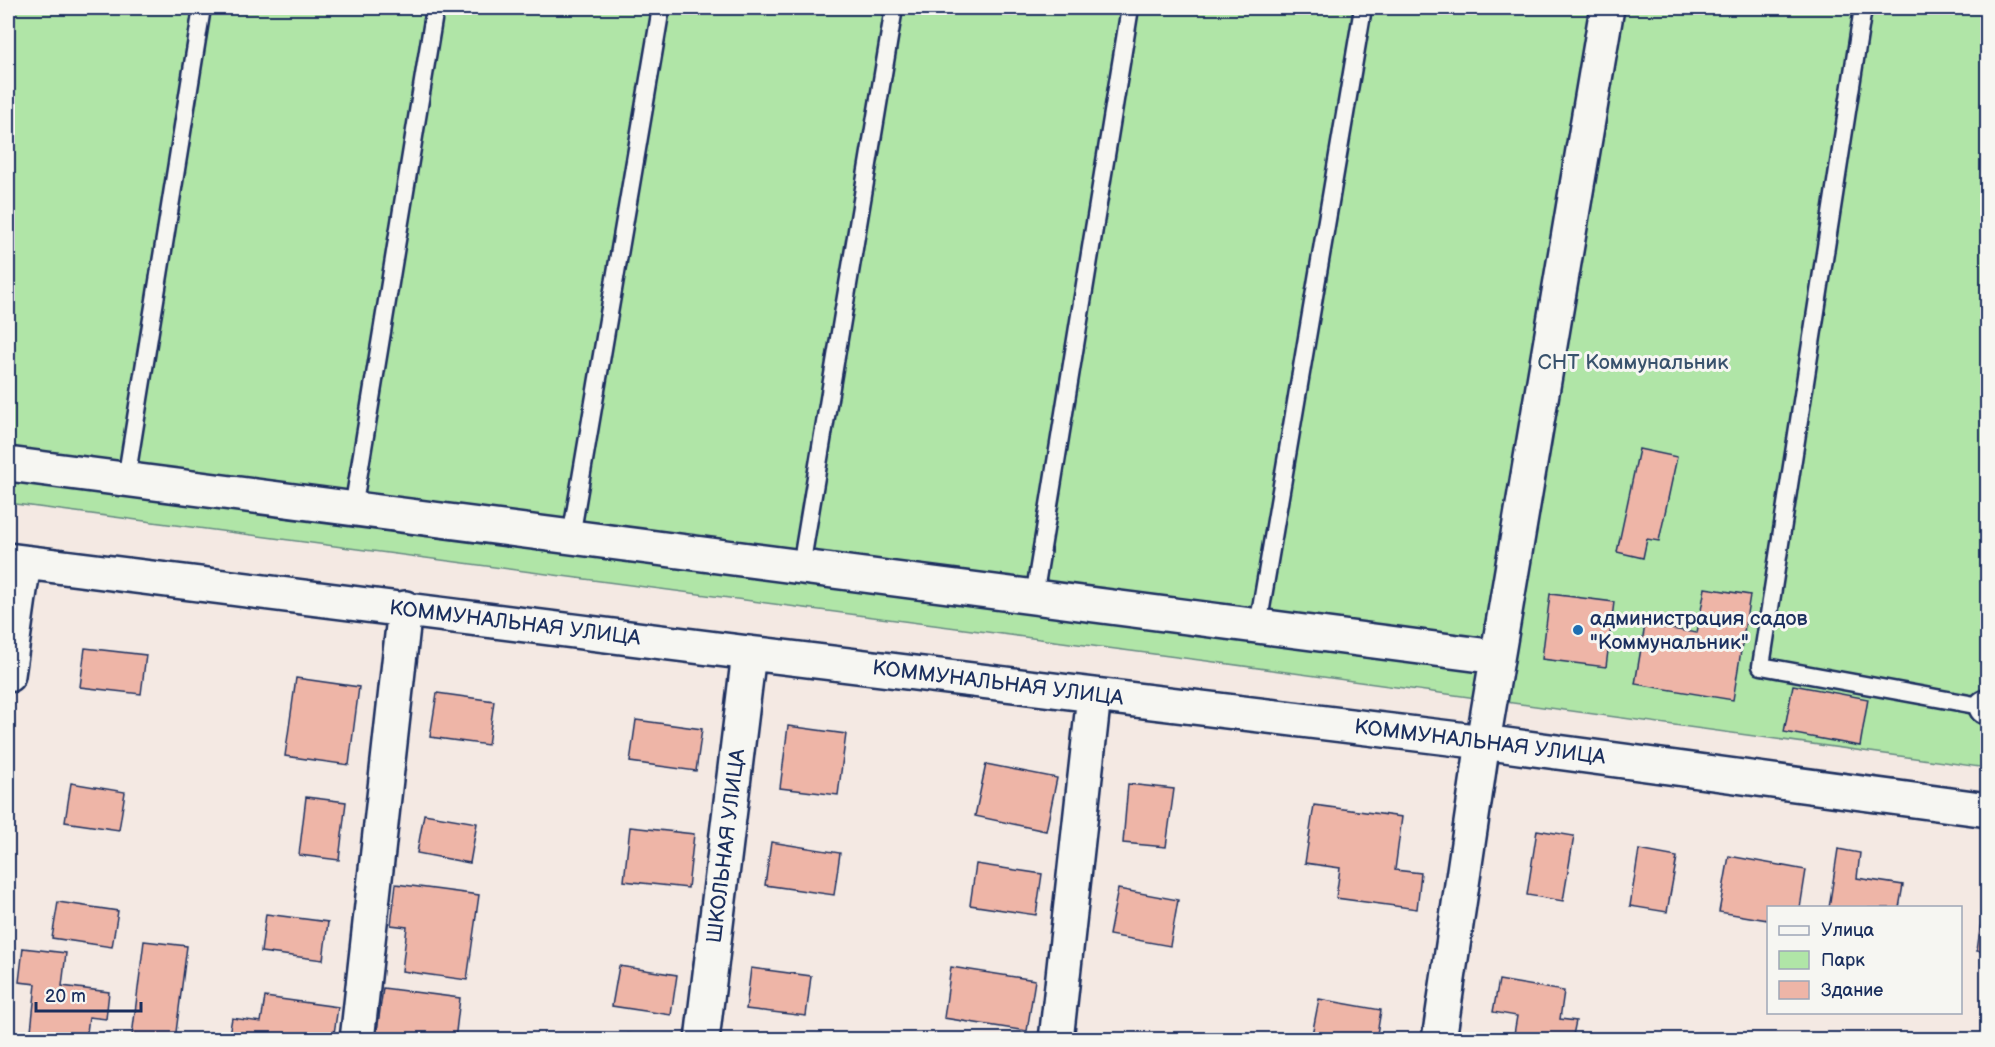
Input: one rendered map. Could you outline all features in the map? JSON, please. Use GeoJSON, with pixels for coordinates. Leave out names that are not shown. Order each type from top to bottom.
{"type":"FeatureCollection","features":[{"type":"Feature","properties":{"kind":"street"},"geometry":{"type":"LineString","coordinates":[[1439,1040],[1483,742],[1607,8]]}},
{"type":"Feature","properties":{"kind":"street"},"geometry":{"type":"LineString","coordinates":[[8,464],[1497,657]]}},
{"type":"Feature","properties":{"kind":"street"},"geometry":{"type":"LineString","coordinates":[[8,675],[16,561]]}},
{"type":"Feature","properties":{"kind":"street","name":"КОММУНАЛЬНАЯ УЛИЦА"},"geometry":{"type":"LineString","coordinates":[[16,561],[1483,742],[1988,810]]}},
{"type":"Feature","properties":{"kind":"street"},"geometry":{"type":"LineString","coordinates":[[357,1040],[405,608]]}},
{"type":"Feature","properties":{"kind":"street","name":"ШКОЛЬНАЯ УЛИЦА"},"geometry":{"type":"LineString","coordinates":[[702,1040],[750,653]]}},
{"type":"Feature","properties":{"kind":"street"},"geometry":{"type":"LineString","coordinates":[[1056,1040],[1094,695]]}},
{"type":"Feature","properties":{"kind":"lane"},"geometry":{"type":"LineString","coordinates":[[126,480],[202,8]]}},
{"type":"Feature","properties":{"kind":"lane"},"geometry":{"type":"LineString","coordinates":[[353,509],[435,8]]}},
{"type":"Feature","properties":{"kind":"lane"},"geometry":{"type":"LineString","coordinates":[[571,537],[661,8]]}},
{"type":"Feature","properties":{"kind":"lane"},"geometry":{"type":"LineString","coordinates":[[801,567],[894,8]]}},
{"type":"Feature","properties":{"kind":"lane"},"geometry":{"type":"LineString","coordinates":[[1034,597],[1130,8]]}},
{"type":"Feature","properties":{"kind":"lane"},"geometry":{"type":"LineString","coordinates":[[1258,626],[1363,8]]}},
{"type":"Feature","properties":{"kind":"lane"},"geometry":{"type":"LineString","coordinates":[[1863,8],[1761,666],[1987,705]]}},
{"type":"Feature","properties":{"kind":"green space","name":"СНТ Коммунальник"},"geometry":{"type":"Polygon","coordinates":[[[8,8],[1987,8],[1987,768],[1207,661],[8,503],[8,8]]]}},
{"type":"Feature","properties":{"kind":"building"},"geometry":{"type":"Polygon","coordinates":[[[1639,449],[1677,457],[1659,541],[1647,539],[1643,558],[1617,552],[1639,449]]]}},
{"type":"Feature","properties":{"kind":"building"},"geometry":{"type":"Polygon","coordinates":[[[1705,588],[1750,595],[1733,700],[1635,684],[1645,625],[1697,633],[1705,588]]]}},
{"type":"Feature","properties":{"kind":"building","name":"администрация садов \"Коммунальник\""},"geometry":{"type":"Polygon","coordinates":[[[1550,594],[1614,602],[1606,667],[1542,659],[1550,594]]]}},
{"type":"Feature","properties":{"kind":"building"},"geometry":{"type":"Polygon","coordinates":[[[85,648],[146,655],[141,694],[80,687],[85,648]]]}},
{"type":"Feature","properties":{"kind":"building"},"geometry":{"type":"Polygon","coordinates":[[[296,678],[359,687],[349,765],[285,756],[296,678]]]}},
{"type":"Feature","properties":{"kind":"building"},"geometry":{"type":"Polygon","coordinates":[[[1793,685],[1868,699],[1860,746],[1784,732],[1793,685]]]}},
{"type":"Feature","properties":{"kind":"building"},"geometry":{"type":"Polygon","coordinates":[[[437,693],[494,701],[488,745],[430,737],[437,693]]]}},
{"type":"Feature","properties":{"kind":"building"},"geometry":{"type":"Polygon","coordinates":[[[636,720],[702,729],[696,771],[630,762],[636,720]]]}},
{"type":"Feature","properties":{"kind":"building"},"geometry":{"type":"Polygon","coordinates":[[[788,726],[846,734],[838,795],[780,788],[788,726]]]}},
{"type":"Feature","properties":{"kind":"building"},"geometry":{"type":"Polygon","coordinates":[[[986,764],[1057,778],[1046,831],[975,816],[986,764]]]}},
{"type":"Feature","properties":{"kind":"building"},"geometry":{"type":"Polygon","coordinates":[[[71,783],[125,792],[119,830],[65,822],[71,783]]]}},
{"type":"Feature","properties":{"kind":"building"},"geometry":{"type":"Polygon","coordinates":[[[1128,784],[1174,789],[1166,847],[1123,843],[1128,784]]]}},
{"type":"Feature","properties":{"kind":"building"},"geometry":{"type":"Polygon","coordinates":[[[306,797],[346,802],[339,860],[299,855],[306,797]]]}},
{"type":"Feature","properties":{"kind":"building"},"geometry":{"type":"Polygon","coordinates":[[[1314,805],[1402,817],[1395,870],[1421,873],[1417,909],[1336,898],[1340,868],[1305,863],[1314,805]]]}},
{"type":"Feature","properties":{"kind":"building"},"geometry":{"type":"Polygon","coordinates":[[[424,814],[477,823],[470,863],[417,853],[424,814]]]}},
{"type":"Feature","properties":{"kind":"building"},"geometry":{"type":"Polygon","coordinates":[[[630,827],[694,834],[688,888],[624,881],[630,827]]]}},
{"type":"Feature","properties":{"kind":"building"},"geometry":{"type":"Polygon","coordinates":[[[1537,830],[1574,836],[1563,901],[1527,895],[1537,830]]]}},
{"type":"Feature","properties":{"kind":"building"},"geometry":{"type":"Polygon","coordinates":[[[771,842],[840,853],[834,895],[765,885],[771,842]]]}},
{"type":"Feature","properties":{"kind":"building"},"geometry":{"type":"Polygon","coordinates":[[[1838,849],[1860,853],[1857,878],[1903,885],[1899,906],[1829,906],[1838,849]]]}},
{"type":"Feature","properties":{"kind":"building"},"geometry":{"type":"Polygon","coordinates":[[[1639,850],[1677,857],[1667,912],[1630,906],[1639,850]]]}},
{"type":"Feature","properties":{"kind":"building"},"geometry":{"type":"Polygon","coordinates":[[[1729,856],[1806,870],[1800,906],[1767,906],[1767,920],[1719,912],[1729,856]]]}},
{"type":"Feature","properties":{"kind":"building"},"geometry":{"type":"Polygon","coordinates":[[[976,864],[1042,874],[1036,915],[970,905],[976,864]]]}},
{"type":"Feature","properties":{"kind":"building"},"geometry":{"type":"Polygon","coordinates":[[[396,884],[479,895],[467,980],[402,971],[407,927],[391,925],[396,884]]]}},
{"type":"Feature","properties":{"kind":"building"},"geometry":{"type":"Polygon","coordinates":[[[1986,886],[1988,886],[1988,952],[1977,951],[1986,886]]]}},
{"type":"Feature","properties":{"kind":"building"},"geometry":{"type":"Polygon","coordinates":[[[1118,889],[1178,900],[1170,946],[1109,935],[1118,889]]]}},
{"type":"Feature","properties":{"kind":"building"},"geometry":{"type":"Polygon","coordinates":[[[58,902],[118,911],[112,947],[52,938],[58,902]]]}},
{"type":"Feature","properties":{"kind":"building"},"geometry":{"type":"Polygon","coordinates":[[[266,914],[328,922],[323,960],[261,952],[266,914]]]}},
{"type":"Feature","properties":{"kind":"building"},"geometry":{"type":"Polygon","coordinates":[[[144,941],[187,946],[175,1040],[132,1036],[144,941]]]}},
{"type":"Feature","properties":{"kind":"building"},"geometry":{"type":"Polygon","coordinates":[[[23,948],[66,953],[62,986],[109,992],[106,1019],[89,1017],[86,1040],[30,1040],[36,984],[19,982],[23,948]]]}},
{"type":"Feature","properties":{"kind":"building"},"geometry":{"type":"Polygon","coordinates":[[[619,966],[677,975],[671,1015],[612,1006],[619,966]]]}},
{"type":"Feature","properties":{"kind":"building"},"geometry":{"type":"Polygon","coordinates":[[[951,967],[1035,980],[1027,1031],[944,1018],[951,967]]]}},
{"type":"Feature","properties":{"kind":"building"},"geometry":{"type":"Polygon","coordinates":[[[751,968],[811,976],[806,1016],[746,1009],[751,968]]]}},
{"type":"Feature","properties":{"kind":"building"},"geometry":{"type":"Polygon","coordinates":[[[1499,980],[1564,991],[1560,1019],[1576,1021],[1572,1040],[1513,1040],[1517,1016],[1493,1012],[1499,980]]]}},
{"type":"Feature","properties":{"kind":"building"},"geometry":{"type":"Polygon","coordinates":[[[383,988],[460,998],[455,1040],[376,1039],[383,988]]]}},
{"type":"Feature","properties":{"kind":"building"},"geometry":{"type":"Polygon","coordinates":[[[265,997],[338,1007],[333,1040],[228,1040],[232,1018],[261,1022],[265,997]]]}},
{"type":"Feature","properties":{"kind":"building"},"geometry":{"type":"Polygon","coordinates":[[[1319,999],[1381,1010],[1376,1040],[1311,1040],[1319,999]]]}},
{"type":"Feature","properties":{"kind":"building"},"geometry":{"type":"Polygon","coordinates":[[[628,1034],[667,1040],[627,1040],[628,1034]]]}},
{"type":"Feature","properties":{"kind":"place","name":"администрация садов \"Коммунальник\""},"geometry":{"type":"Point","coordinates":[1578,630]}}]}
